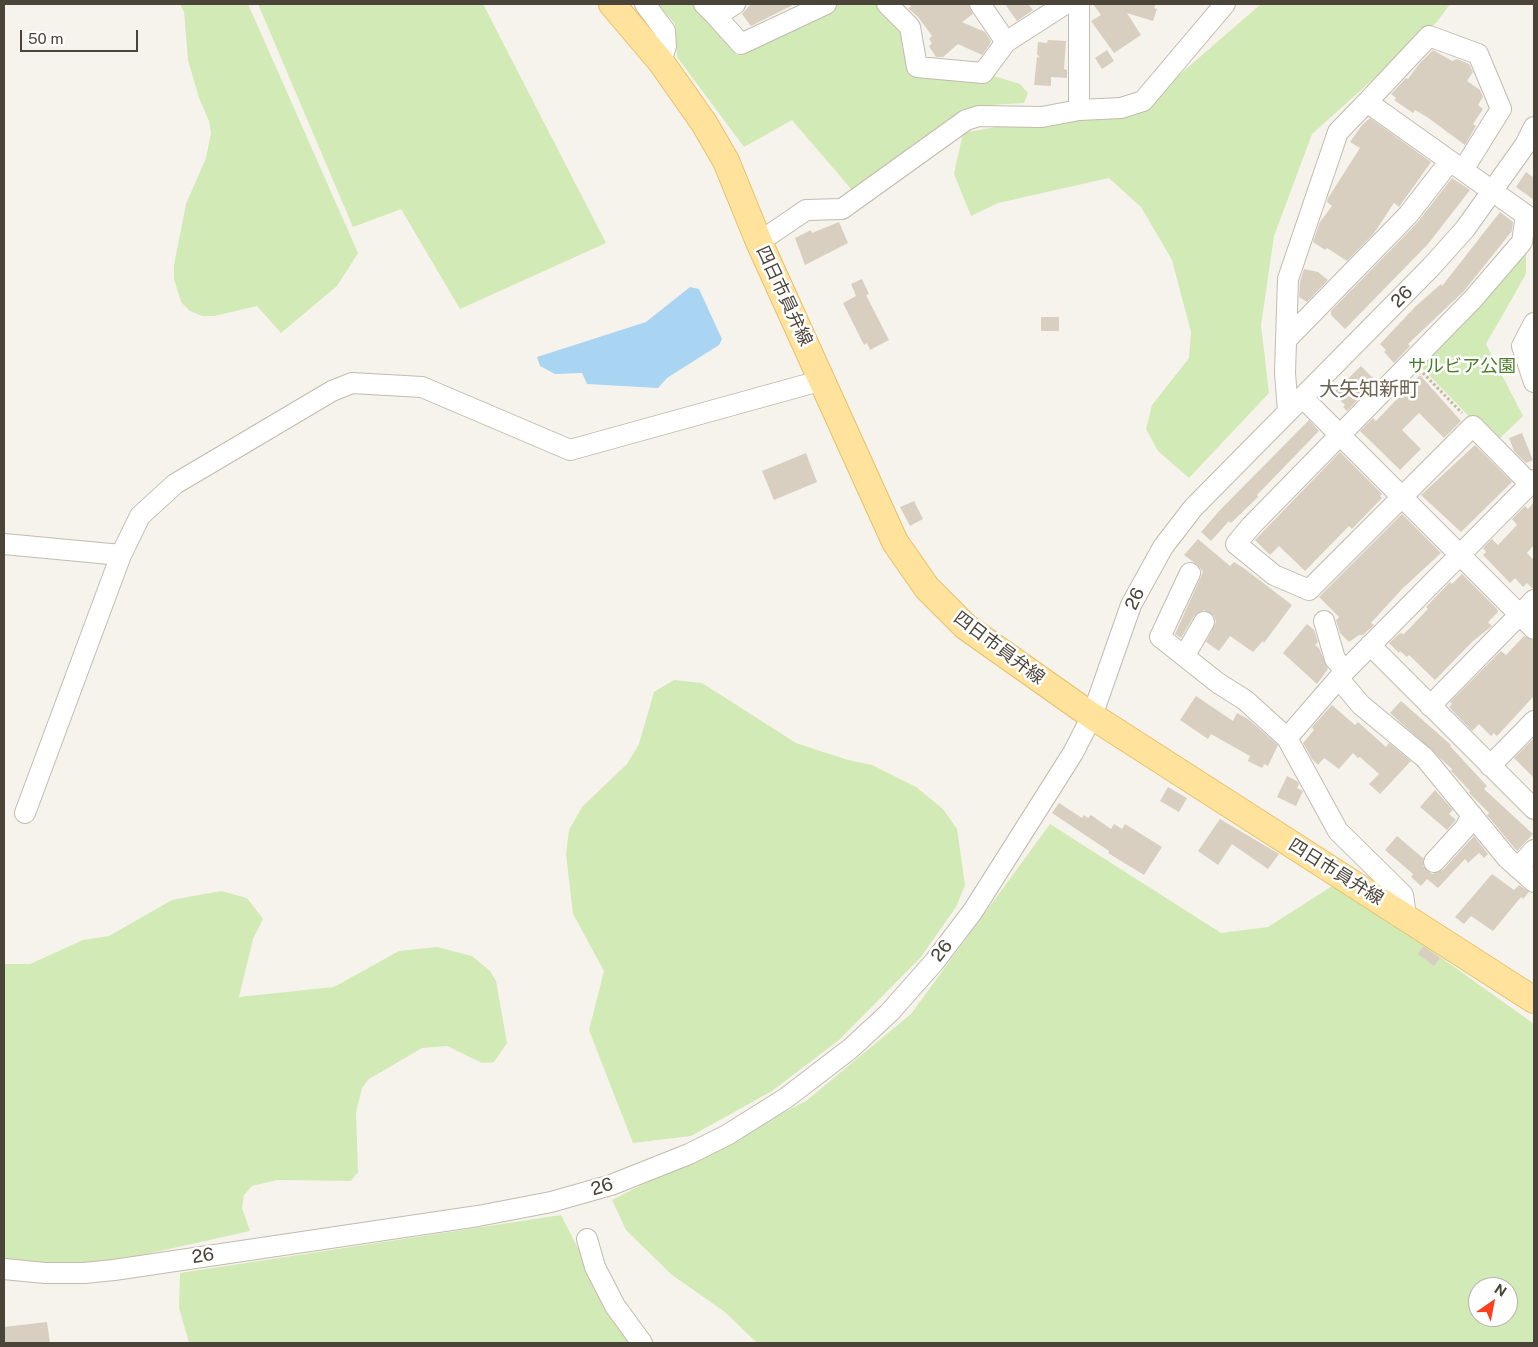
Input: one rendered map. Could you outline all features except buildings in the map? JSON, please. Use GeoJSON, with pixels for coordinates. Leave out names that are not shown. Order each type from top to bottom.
{"type":"FeatureCollection","features":[{"type":"Feature","properties":{"kind":"main road","name":"四日市員弁線"},"geometry":{"type":"LineString","coordinates":[[612,4],[661,62],[704,123],[726,162],[759,242],[895,542],[927,588],[966,627],[1092,716],[1534,1000]]}},
{"type":"Feature","properties":{"kind":"street"},"geometry":{"type":"LineString","coordinates":[[645,4],[665,31],[666,46],[661,62]]}},
{"type":"Feature","properties":{"kind":"street"},"geometry":{"type":"LineString","coordinates":[[736,4],[710,10],[741,44],[826,4]]}},
{"type":"Feature","properties":{"kind":"street"},"geometry":{"type":"LineString","coordinates":[[887,4],[910,27],[917,66],[983,73],[1006,42],[1065,4]]}},
{"type":"Feature","properties":{"kind":"street"},"geometry":{"type":"LineString","coordinates":[[980,4],[1006,42]]}},
{"type":"Feature","properties":{"kind":"street"},"geometry":{"type":"LineString","coordinates":[[1079,4],[1079,110]]}},
{"type":"Feature","properties":{"kind":"street"},"geometry":{"type":"LineString","coordinates":[[759,242],[806,210],[842,209],[966,120],[979,116],[1042,117],[1079,110],[1121,108],[1143,101],[1225,4]]}},
{"type":"Feature","properties":{"kind":"street"},"geometry":{"type":"LineString","coordinates":[[1287,340],[1456,166],[1501,109],[1478,54],[1429,36],[1338,132],[1288,278],[1285,372],[1288,411]]}},
{"type":"Feature","properties":{"kind":"street"},"geometry":{"type":"LineString","coordinates":[[1287,738],[1370,645],[1532,482],[1473,426],[1309,590],[1274,576],[1236,544],[1340,434],[1473,299],[1522,242],[1526,215],[1367,102]]}},
{"type":"Feature","properties":{"kind":"street","name":"26"},"geometry":{"type":"LineString","coordinates":[[4,1269],[45,1273],[84,1273],[478,1216],[551,1202],[611,1185],[688,1154],[727,1135],[786,1098],[850,1049],[889,1013],[935,961],[973,911],[1074,753],[1092,716],[1131,605],[1163,547],[1193,508],[1431,268],[1465,229],[1525,145],[1534,127]]}},
{"type":"Feature","properties":{"kind":"street"},"geometry":{"type":"LineString","coordinates":[[1534,323],[1522,346],[1534,380]]}},
{"type":"Feature","properties":{"kind":"street"},"geometry":{"type":"LineString","coordinates":[[25,813],[121,555],[140,516],[175,484],[332,391],[352,383],[422,387],[570,450],[823,380]]}},
{"type":"Feature","properties":{"kind":"street"},"geometry":{"type":"LineString","coordinates":[[1302,397],[1527,622]]}},
{"type":"Feature","properties":{"kind":"street"},"geometry":{"type":"LineString","coordinates":[[4,544],[121,555]]}},
{"type":"Feature","properties":{"kind":"street"},"geometry":{"type":"LineString","coordinates":[[1190,573],[1160,637],[1185,655],[1218,684],[1245,700],[1287,738],[1338,831],[1402,895],[1406,916]]}},
{"type":"Feature","properties":{"kind":"street"},"geometry":{"type":"LineString","coordinates":[[1430,706],[1527,622],[1534,600]]}},
{"type":"Feature","properties":{"kind":"street"},"geometry":{"type":"LineString","coordinates":[[1324,621],[1335,659],[1342,675],[1361,705],[1425,758],[1507,858],[1534,882]]}},
{"type":"Feature","properties":{"kind":"street"},"geometry":{"type":"LineString","coordinates":[[1185,655],[1204,622]]}},
{"type":"Feature","properties":{"kind":"street"},"geometry":{"type":"LineString","coordinates":[[1370,645],[1534,809]]}},
{"type":"Feature","properties":{"kind":"street"},"geometry":{"type":"LineString","coordinates":[[1490,766],[1534,721]]}},
{"type":"Feature","properties":{"kind":"street"},"geometry":{"type":"LineString","coordinates":[[1434,862],[1465,828],[1472,815]]}},
{"type":"Feature","properties":{"kind":"street"},"geometry":{"type":"LineString","coordinates":[[1518,868],[1534,850]]}},
{"type":"Feature","properties":{"kind":"street"},"geometry":{"type":"LineString","coordinates":[[587,1239],[595,1267],[615,1306],[642,1343]]}},
{"type":"Feature","properties":{"kind":"path"},"geometry":{"type":"LineString","coordinates":[[1412,361],[1469,419],[1473,426]]}},
{"type":"Feature","properties":{"kind":"green space"},"geometry":{"type":"Polygon","coordinates":[[[180,4],[248,4],[358,253],[337,286],[281,333],[257,306],[214,316],[202,316],[190,311],[181,302],[174,279],[174,265],[186,204],[206,158],[211,133],[209,121],[199,98],[188,60],[184,12],[180,4]]]}},
{"type":"Feature","properties":{"kind":"green space"},"geometry":{"type":"Polygon","coordinates":[[[258,4],[483,4],[606,243],[460,309],[401,209],[353,227],[258,4]]]}},
{"type":"Feature","properties":{"kind":"green space"},"geometry":{"type":"Polygon","coordinates":[[[658,4],[697,4],[741,46],[828,4],[877,4],[901,32],[912,72],[994,76],[1020,84],[1028,93],[1024,103],[991,105],[958,114],[852,190],[792,120],[744,147],[677,57],[675,24],[658,4]]]}},
{"type":"Feature","properties":{"kind":"green space"},"geometry":{"type":"Polygon","coordinates":[[[1261,4],[1450,4],[1437,22],[1312,134],[1274,236],[1261,325],[1269,393],[1189,478],[1158,451],[1146,429],[1152,405],[1189,358],[1191,332],[1172,260],[1141,207],[1109,178],[998,203],[971,216],[954,174],[963,133],[1135,101],[1178,76],[1261,4]]]}},
{"type":"Feature","properties":{"kind":"green space","name":"サルビア公園"},"geometry":{"type":"Polygon","coordinates":[[[1526,244],[1526,274],[1486,344],[1523,416],[1495,443],[1419,365],[1526,244]]]}},
{"type":"Feature","properties":{"kind":"green space"},"geometry":{"type":"Polygon","coordinates":[[[674,680],[702,683],[796,743],[848,760],[872,765],[916,787],[943,809],[957,829],[965,885],[956,907],[921,957],[839,1040],[772,1091],[691,1136],[633,1143],[589,1030],[604,971],[573,914],[566,854],[569,830],[582,807],[627,764],[639,744],[654,692],[674,680]]]}},
{"type":"Feature","properties":{"kind":"green space"},"geometry":{"type":"Polygon","coordinates":[[[1050,824],[1221,933],[1268,927],[1337,883],[1534,1024],[1534,1343],[757,1343],[725,1312],[672,1275],[626,1230],[612,1200],[806,1101],[911,1014],[1050,824]]]}},
{"type":"Feature","properties":{"kind":"green space"},"geometry":{"type":"Polygon","coordinates":[[[221,891],[247,898],[263,919],[253,939],[239,997],[334,987],[399,951],[437,947],[472,956],[490,971],[496,981],[507,1043],[494,1062],[482,1063],[447,1046],[422,1048],[369,1079],[362,1088],[356,1112],[358,1172],[351,1181],[277,1180],[252,1186],[244,1195],[242,1208],[250,1231],[97,1265],[4,1263],[4,964],[30,964],[83,940],[109,936],[172,900],[221,891]]]}},
{"type":"Feature","properties":{"kind":"green space"},"geometry":{"type":"Polygon","coordinates":[[[561,1215],[583,1258],[636,1343],[189,1343],[179,1308],[180,1273],[561,1215]]]}},
{"type":"Feature","properties":{"kind":"water"},"geometry":{"type":"Polygon","coordinates":[[[690,287],[699,289],[722,339],[719,345],[667,378],[658,388],[587,384],[582,373],[555,374],[540,366],[537,357],[646,322],[690,287]]]}},
{"type":"Feature","properties":{"kind":"district","name":"大矢知新町"},"geometry":{"type":"Point","coordinates":[1369,390]}}]}
